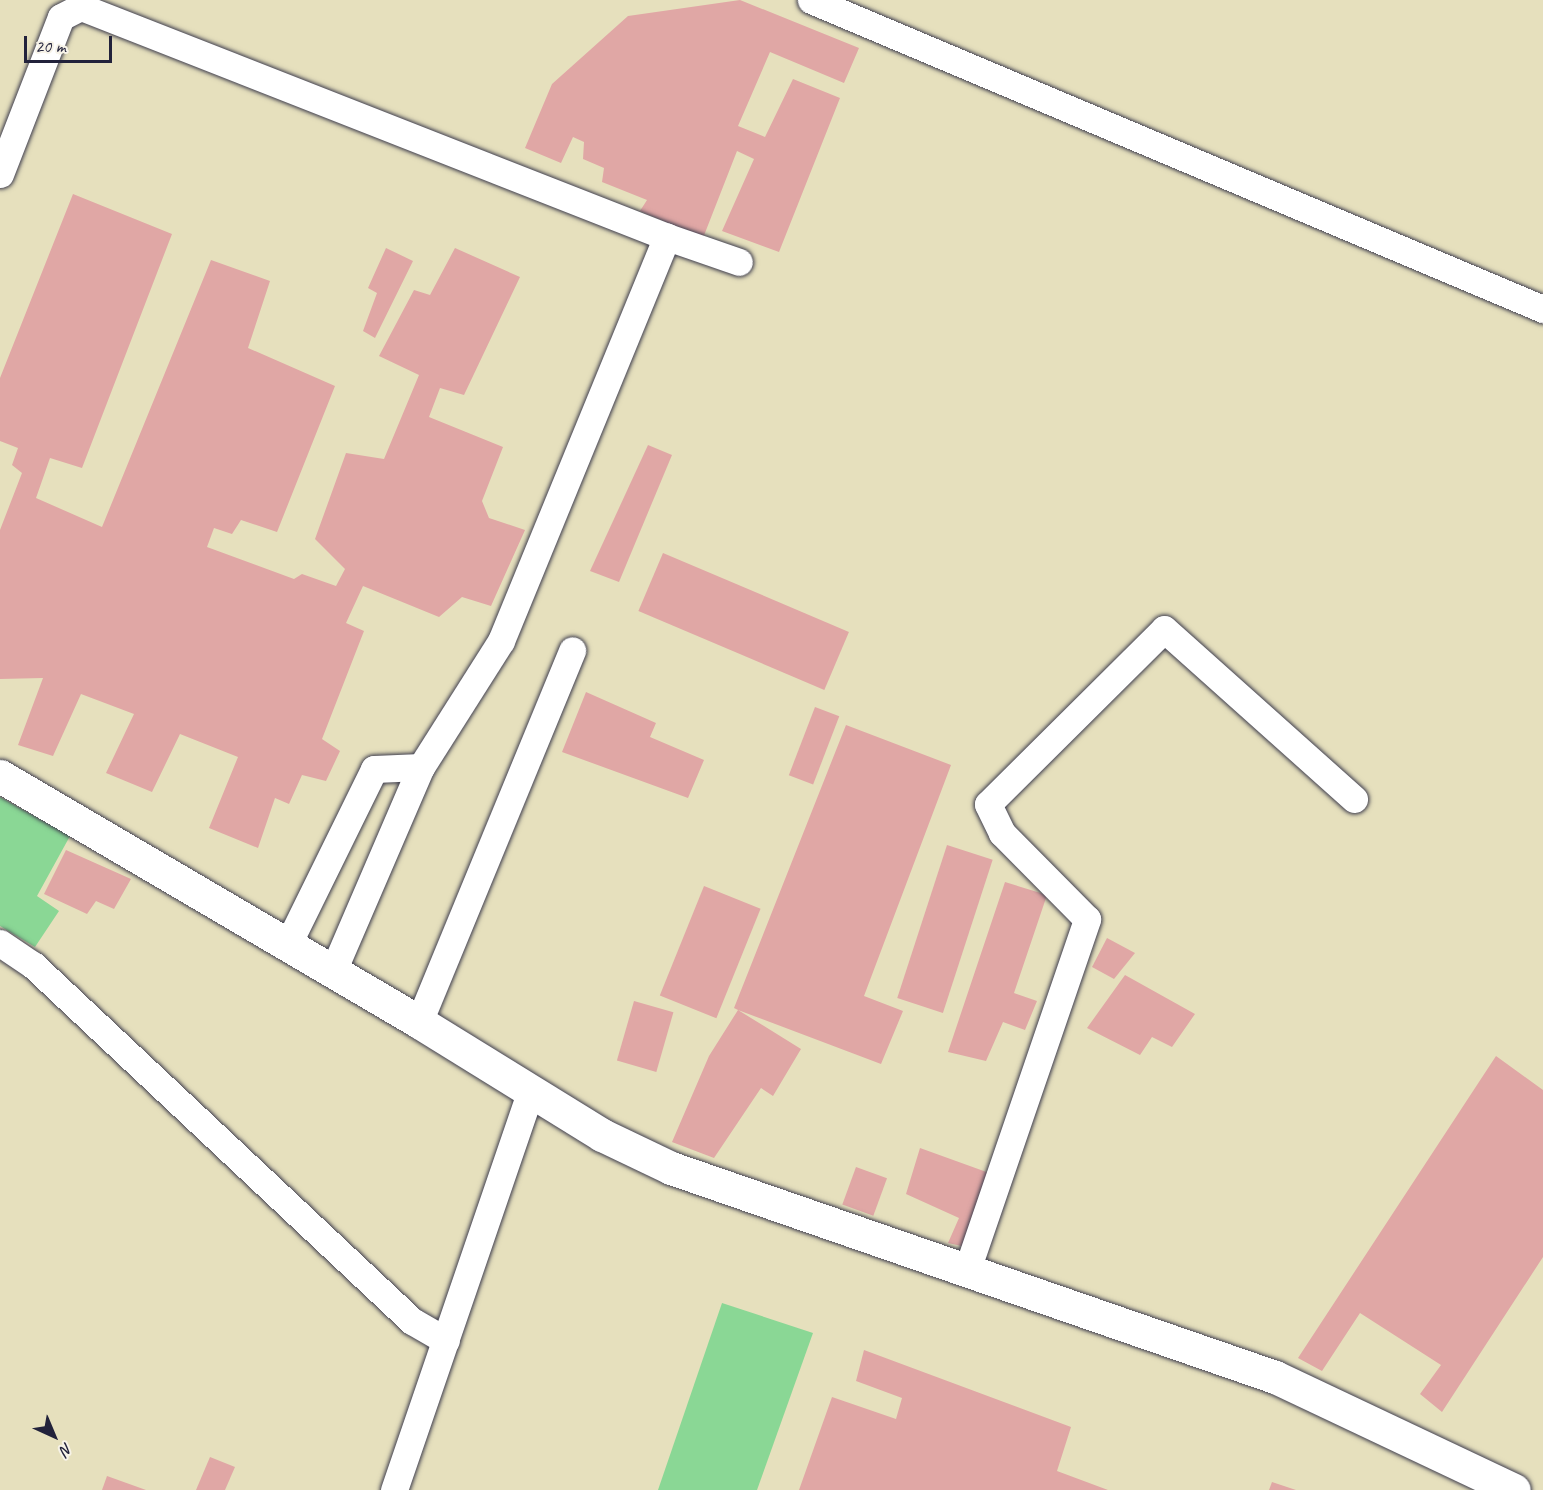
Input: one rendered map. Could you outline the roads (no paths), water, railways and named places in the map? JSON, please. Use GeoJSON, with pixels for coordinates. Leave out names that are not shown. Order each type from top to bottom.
{"type":"FeatureCollection","features":[{"type":"Feature","properties":{"kind":"street"},"geometry":{"type":"LineString","coordinates":[[811,0],[1543,309]]}},
{"type":"Feature","properties":{"kind":"street"},"geometry":{"type":"LineString","coordinates":[[0,174],[61,17],[81,7],[667,237],[740,262]]}},
{"type":"Feature","properties":{"kind":"street"},"geometry":{"type":"LineString","coordinates":[[333,971],[421,767],[501,641],[667,237]]}},
{"type":"Feature","properties":{"kind":"street"},"geometry":{"type":"LineString","coordinates":[[967,1270],[1088,920],[1002,833],[988,804],[1164,629],[1354,799]]}},
{"type":"Feature","properties":{"kind":"street"},"geometry":{"type":"LineString","coordinates":[[419,1022],[572,650]]}},
{"type":"Feature","properties":{"kind":"street"},"geometry":{"type":"LineString","coordinates":[[288,944],[374,769],[421,767]]}},
{"type":"Feature","properties":{"kind":"street"},"geometry":{"type":"LineString","coordinates":[[0,776],[419,1022],[602,1136],[670,1168],[1275,1377],[1514,1490]]}},
{"type":"Feature","properties":{"kind":"street"},"geometry":{"type":"LineString","coordinates":[[0,943],[33,964],[412,1321],[446,1341]]}},
{"type":"Feature","properties":{"kind":"street"},"geometry":{"type":"LineString","coordinates":[[394,1490],[531,1090]]}}]}
